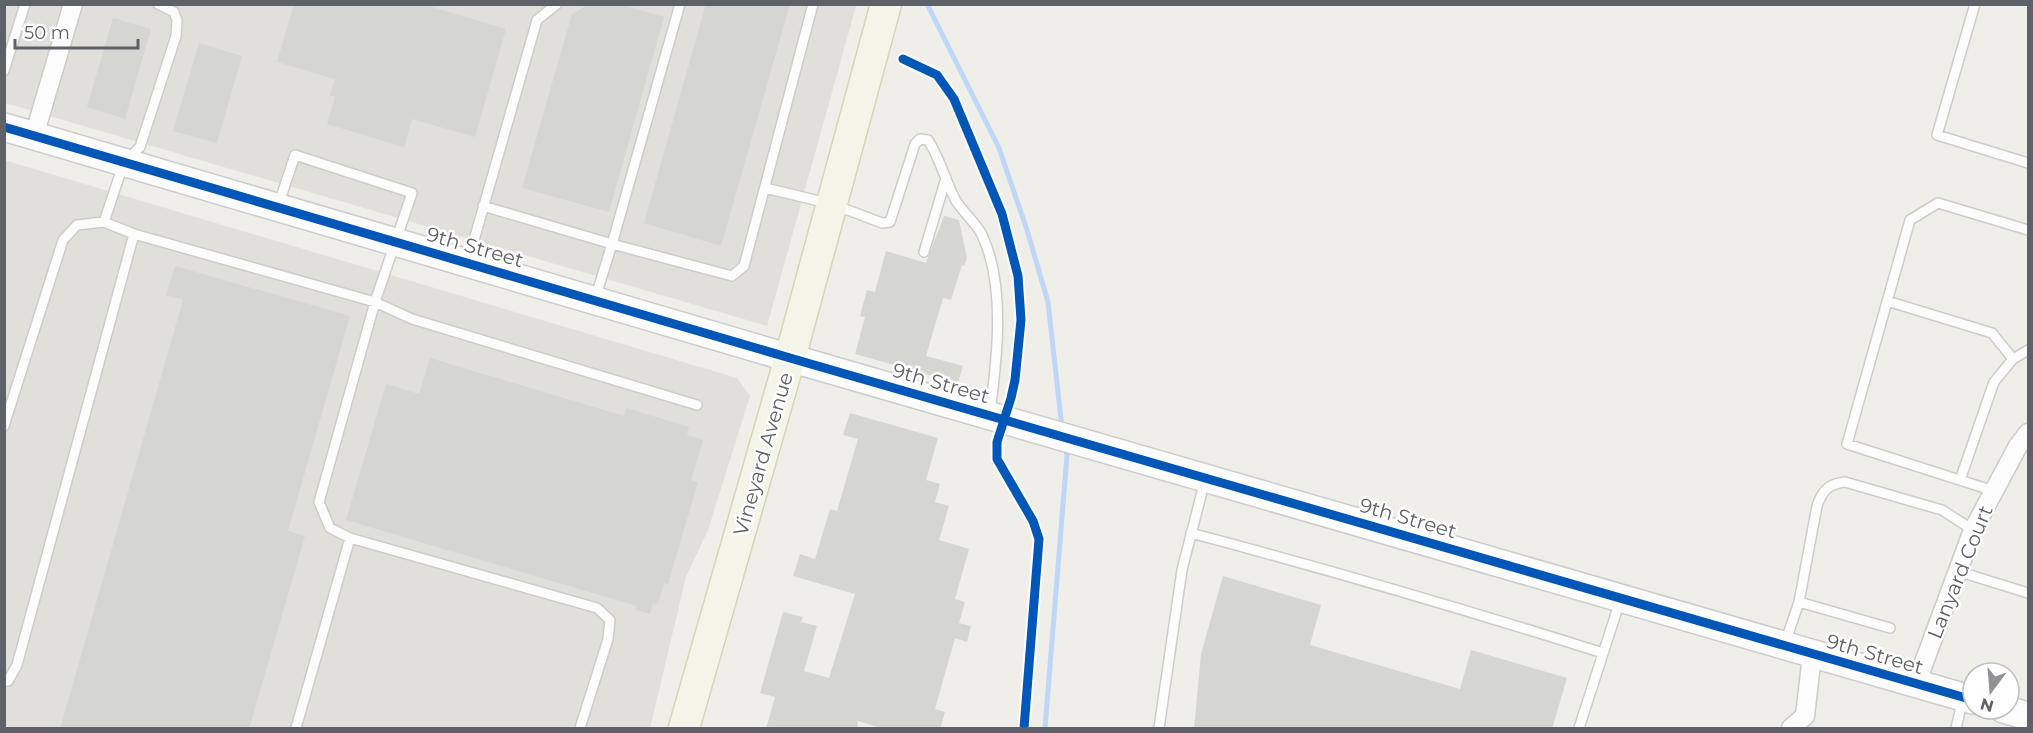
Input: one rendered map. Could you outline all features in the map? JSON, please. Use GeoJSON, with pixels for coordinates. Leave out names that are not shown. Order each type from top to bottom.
{"type":"FeatureCollection","features":[{"type":"Feature","properties":{"kind":"main road","name":"Vineyard Avenue"},"geometry":{"type":"LineString","coordinates":[[684,729],[790,358],[886,4]]}},
{"type":"Feature","properties":{"kind":"street"},"geometry":{"type":"LineString","coordinates":[[34,136],[73,4]]}},
{"type":"Feature","properties":{"kind":"street","name":"9th Street"},"geometry":{"type":"LineString","coordinates":[[4,127],[594,301],[1961,697]]}},
{"type":"Feature","properties":{"kind":"street","name":"Lanyard Court"},"geometry":{"type":"LineString","coordinates":[[1916,684],[1973,530],[2018,446],[2028,433]]}},
{"type":"Feature","properties":{"kind":"street"},"geometry":{"type":"LineString","coordinates":[[1791,729],[1810,722],[1812,655]]}},
{"type":"Feature","properties":{"kind":"lane"},"geometry":{"type":"LineString","coordinates":[[4,71],[25,4]]}},
{"type":"Feature","properties":{"kind":"lane"},"geometry":{"type":"LineString","coordinates":[[104,222],[124,162],[140,147],[176,36],[177,20],[174,12],[158,4]]}},
{"type":"Feature","properties":{"kind":"lane"},"geometry":{"type":"LineString","coordinates":[[467,263],[537,20],[557,4]]}},
{"type":"Feature","properties":{"kind":"lane"},"geometry":{"type":"LineString","coordinates":[[594,301],[680,4]]}},
{"type":"Feature","properties":{"kind":"lane"},"geometry":{"type":"LineString","coordinates":[[483,206],[732,276],[744,266],[813,4]]}},
{"type":"Feature","properties":{"kind":"lane"},"geometry":{"type":"LineString","coordinates":[[1975,4],[1936,135],[2028,162]]}},
{"type":"Feature","properties":{"kind":"lane"},"geometry":{"type":"LineString","coordinates":[[765,188],[831,204],[882,223],[890,222],[915,144],[921,140],[928,140],[955,200],[982,234],[991,266],[998,313],[995,372],[989,415]]}},
{"type":"Feature","properties":{"kind":"lane"},"geometry":{"type":"LineString","coordinates":[[278,207],[295,155],[411,193],[375,302],[319,502],[330,528],[350,538],[597,608],[610,620],[608,639],[580,729]]}},
{"type":"Feature","properties":{"kind":"lane"},"geometry":{"type":"LineString","coordinates":[[924,252],[946,178]]}},
{"type":"Feature","properties":{"kind":"lane"},"geometry":{"type":"LineString","coordinates":[[1994,491],[1847,444],[1910,220],[1938,203],[2028,230]]}},
{"type":"Feature","properties":{"kind":"lane"},"geometry":{"type":"LineString","coordinates":[[4,426],[63,240],[77,225],[104,222],[134,234],[375,302],[412,319],[697,405]]}},
{"type":"Feature","properties":{"kind":"lane"},"geometry":{"type":"LineString","coordinates":[[4,681],[8,681],[17,665],[134,234]]}},
{"type":"Feature","properties":{"kind":"lane"},"geometry":{"type":"LineString","coordinates":[[1887,301],[1992,333],[2013,359]]}},
{"type":"Feature","properties":{"kind":"lane"},"geometry":{"type":"LineString","coordinates":[[1959,480],[1994,382],[2013,359],[2028,350]]}},
{"type":"Feature","properties":{"kind":"lane"},"geometry":{"type":"LineString","coordinates":[[1159,729],[1182,570],[1205,478]]}},
{"type":"Feature","properties":{"kind":"lane"},"geometry":{"type":"LineString","coordinates":[[1784,646],[1799,602],[1817,506],[1826,488],[1845,482],[1942,510],[1973,530]]}},
{"type":"Feature","properties":{"kind":"lane"},"geometry":{"type":"LineString","coordinates":[[1191,533],[1334,571],[1603,653]]}},
{"type":"Feature","properties":{"kind":"lane"},"geometry":{"type":"LineString","coordinates":[[296,729],[350,538]]}},
{"type":"Feature","properties":{"kind":"lane"},"geometry":{"type":"LineString","coordinates":[[1957,571],[2028,593]]}},
{"type":"Feature","properties":{"kind":"lane"},"geometry":{"type":"LineString","coordinates":[[1579,729],[1620,599]]}},
{"type":"Feature","properties":{"kind":"lane"},"geometry":{"type":"LineString","coordinates":[[1799,602],[1890,628]]}},
{"type":"Feature","properties":{"kind":"shaded area"},"geometry":{"type":"Polygon","coordinates":[[[849,4],[856,6],[767,326],[5,103],[4,5],[849,4]]]}},
{"type":"Feature","properties":{"kind":"shaded area"},"geometry":{"type":"Polygon","coordinates":[[[4,160],[737,378],[750,396],[708,530],[686,577],[650,728],[5,728],[4,160]]]}},
{"type":"Feature","properties":{"kind":"building"},"geometry":{"type":"Polygon","coordinates":[[[294,4],[422,4],[506,29],[475,137],[412,119],[404,147],[327,124],[335,97],[330,95],[335,79],[277,62],[294,4]]]}},
{"type":"Feature","properties":{"kind":"building"},"geometry":{"type":"Polygon","coordinates":[[[589,4],[619,4],[664,17],[609,212],[522,188],[572,14],[589,4]]]}},
{"type":"Feature","properties":{"kind":"building"},"geometry":{"type":"Polygon","coordinates":[[[706,4],[790,4],[721,246],[644,223],[706,4]]]}},
{"type":"Feature","properties":{"kind":"building"},"geometry":{"type":"Polygon","coordinates":[[[113,18],[151,29],[125,119],[87,107],[113,18]]]}},
{"type":"Feature","properties":{"kind":"building"},"geometry":{"type":"Polygon","coordinates":[[[199,43],[242,56],[217,143],[173,131],[199,43]]]}},
{"type":"Feature","properties":{"kind":"building"},"geometry":{"type":"Polygon","coordinates":[[[944,216],[959,220],[967,258],[964,266],[962,265],[951,300],[943,298],[926,356],[963,366],[958,383],[855,354],[865,317],[860,316],[867,290],[875,292],[886,251],[926,263],[944,216]]]}},
{"type":"Feature","properties":{"kind":"building"},"geometry":{"type":"Polygon","coordinates":[[[175,266],[350,316],[288,531],[305,536],[249,729],[60,729],[183,300],[166,295],[175,266]]]}},
{"type":"Feature","properties":{"kind":"building"},"geometry":{"type":"Polygon","coordinates":[[[430,358],[624,416],[626,408],[689,427],[687,435],[703,440],[691,480],[698,482],[668,584],[664,583],[658,604],[653,603],[650,614],[636,610],[637,606],[346,520],[386,384],[419,394],[430,358]]]}},
{"type":"Feature","properties":{"kind":"building"},"geometry":{"type":"Polygon","coordinates":[[[850,413],[938,438],[926,480],[940,484],[935,502],[949,506],[939,540],[969,549],[955,599],[965,602],[959,623],[971,626],[967,642],[955,638],[935,709],[945,712],[940,729],[884,729],[858,721],[857,729],[766,729],[775,697],[760,693],[783,612],[803,617],[801,622],[817,626],[804,671],[829,678],[855,594],[793,576],[800,554],[815,559],[830,509],[837,511],[858,439],[843,435],[850,413]]]}},
{"type":"Feature","properties":{"kind":"building"},"geometry":{"type":"Polygon","coordinates":[[[1223,576],[1321,605],[1310,645],[1460,689],[1471,650],[1567,678],[1552,729],[1194,729],[1201,654],[1223,576]]]}},
{"type":"Feature","properties":{"kind":"waterway"},"geometry":{"type":"LineString","coordinates":[[927,4],[999,148],[1027,230],[1048,302],[1062,428]]}},
{"type":"Feature","properties":{"kind":"waterway"},"geometry":{"type":"LineString","coordinates":[[1045,728],[1067,455],[1065,446]]}},
{"type":"Feature","properties":{"kind":"cycle path"},"geometry":{"type":"LineString","coordinates":[[903,59],[937,75],[954,99],[1002,214],[1018,276],[1021,320],[1015,380],[997,442],[997,459],[1033,521],[1039,539],[1024,728]]}},
{"type":"Feature","properties":{"kind":"cycle path"},"geometry":{"type":"LineString","coordinates":[[4,127],[790,358],[1961,697]]}}]}
